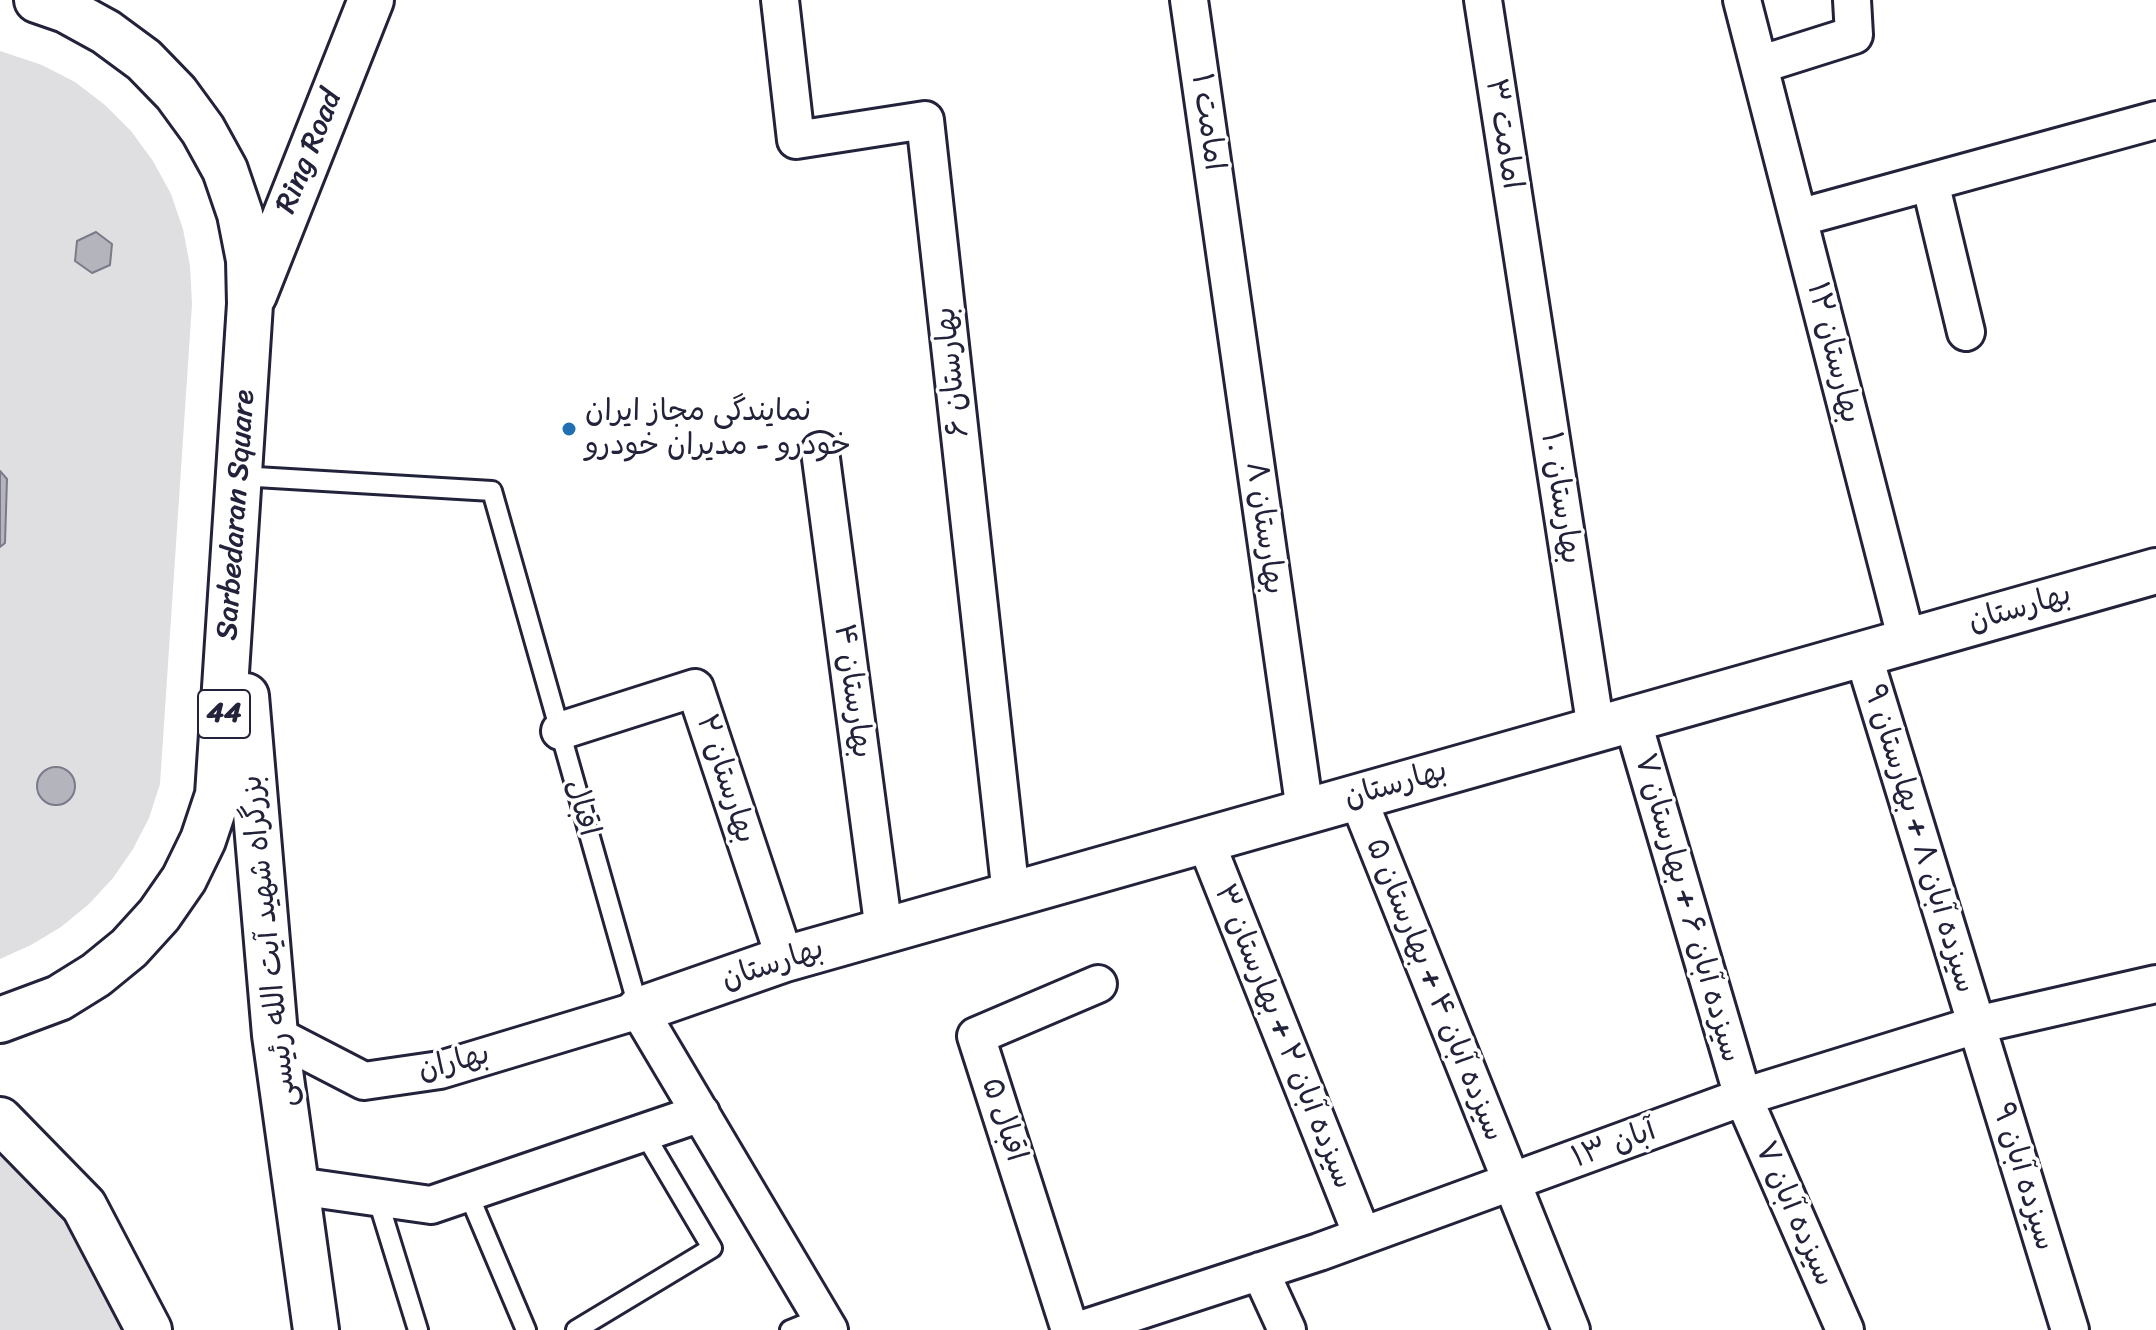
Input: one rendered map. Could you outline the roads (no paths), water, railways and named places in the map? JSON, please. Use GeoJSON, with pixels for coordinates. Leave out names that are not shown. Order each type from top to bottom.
{"type":"FeatureCollection","features":[{"type":"Feature","properties":{"kind":"main road","name":"Sarbedaran Square"},"geometry":{"type":"LineString","coordinates":[[0,1020],[59,998],[96,975],[129,948],[159,915],[184,879],[203,840],[218,795],[250,304],[249,260],[240,214],[225,170],[203,130],[176,93],[144,60],[106,32],[66,10],[37,0]]}},
{"type":"Feature","properties":{"kind":"main road","name":"Ring Road"},"geometry":{"type":"LineString","coordinates":[[250,304],[371,0]]}},
{"type":"Feature","properties":{"kind":"main road","name":"بزرگراه شهید آیت الله رئیسی"},"geometry":{"type":"LineString","coordinates":[[234,552],[275,1035],[316,1330]]}},
{"type":"Feature","properties":{"kind":"main road","name":"بهارستان"},"geometry":{"type":"LineString","coordinates":[[639,1010],[785,959],[2156,571]]}},
{"type":"Feature","properties":{"kind":"main road"},"geometry":{"type":"LineString","coordinates":[[0,1120],[84,1206],[149,1330]]}},
{"type":"Feature","properties":{"kind":"street","name":"بهارستان ۶"},"geometry":{"type":"LineString","coordinates":[[780,0],[796,140],[925,120],[1011,895]]}},
{"type":"Feature","properties":{"kind":"street","name":"امامت ۱"},"geometry":{"type":"LineString","coordinates":[[1189,0],[1224,244]]}},
{"type":"Feature","properties":{"kind":"street","name":"امامت ۳"},"geometry":{"type":"LineString","coordinates":[[1483,0],[1524,267]]}},
{"type":"Feature","properties":{"kind":"street","name":"بهارستان ۱۲"},"geometry":{"type":"LineString","coordinates":[[1742,0],[1907,641]]}},
{"type":"Feature","properties":{"kind":"street"},"geometry":{"type":"LineString","coordinates":[[1759,65],[1854,35],[1852,0]]}},
{"type":"Feature","properties":{"kind":"street"},"geometry":{"type":"LineString","coordinates":[[1798,218],[2156,120]]}},
{"type":"Feature","properties":{"kind":"street"},"geometry":{"type":"LineString","coordinates":[[1930,182],[1966,332]]}},
{"type":"Feature","properties":{"kind":"street","name":"بهارستان ۸"},"geometry":{"type":"LineString","coordinates":[[1224,244],[1305,811]]}},
{"type":"Feature","properties":{"kind":"street","name":"بهارستان ۱۰"},"geometry":{"type":"LineString","coordinates":[[1524,267],[1614,724]]}},
{"type":"Feature","properties":{"kind":"street","name":"بهارستان ۴"},"geometry":{"type":"LineString","coordinates":[[820,451],[884,931]]}},
{"type":"Feature","properties":{"kind":"street","name":"سیزده آبان ۸ + بهارستان ۹"},"geometry":{"type":"LineString","coordinates":[[1863,654],[1976,1025]]}},
{"type":"Feature","properties":{"kind":"street","name":"بهارستان ۲"},"geometry":{"type":"LineString","coordinates":[[560,731],[695,688],[785,959]]}},
{"type":"Feature","properties":{"kind":"street","name":"سیزده آبان ۶ + بهارستان ۷"},"geometry":{"type":"LineString","coordinates":[[1614,724],[1743,1097]]}},
{"type":"Feature","properties":{"kind":"street","name":"سیزده آبان ۴ + بهارستان ۵"},"geometry":{"type":"LineString","coordinates":[[1357,796],[1571,1330]]}},
{"type":"Feature","properties":{"kind":"street","name":"سیزده آبان ۲ + بهارستان ۳"},"geometry":{"type":"LineString","coordinates":[[1205,840],[1362,1235]]}},
{"type":"Feature","properties":{"kind":"street","name":"اقبال ۵"},"geometry":{"type":"LineString","coordinates":[[1070,1330],[976,1036],[1098,984]]}},
{"type":"Feature","properties":{"kind":"street","name":"۱۳ آبان"},"geometry":{"type":"LineString","coordinates":[[1080,1330],[1260,1271],[1743,1097],[1976,1025],[2156,984]]}},
{"type":"Feature","properties":{"kind":"street","name":"بهاران"},"geometry":{"type":"LineString","coordinates":[[275,1035],[364,1081],[440,1070],[639,1010]]}},
{"type":"Feature","properties":{"kind":"street","name":"اقبال"},"geometry":{"type":"LineString","coordinates":[[639,1010],[701,1113],[814,1326]]}},
{"type":"Feature","properties":{"kind":"street","name":"سیزده آبان ۹"},"geometry":{"type":"LineString","coordinates":[[1976,1025],[2070,1330]]}},
{"type":"Feature","properties":{"kind":"street","name":"سیزده آبان ۷"},"geometry":{"type":"LineString","coordinates":[[1743,1097],[1845,1330]]}},
{"type":"Feature","properties":{"kind":"street"},"geometry":{"type":"LineString","coordinates":[[297,1186],[431,1205],[701,1113]]}},
{"type":"Feature","properties":{"kind":"street"},"geometry":{"type":"LineString","coordinates":[[1260,1271],[1287,1330]]}},
{"type":"Feature","properties":{"kind":"lane","name":"اقبال"},"geometry":{"type":"LineString","coordinates":[[239,476],[492,491],[639,1010]]}},
{"type":"Feature","properties":{"kind":"lane"},"geometry":{"type":"LineString","coordinates":[[576,1330],[712,1248],[644,1133]]}},
{"type":"Feature","properties":{"kind":"lane"},"geometry":{"type":"LineString","coordinates":[[468,1193],[526,1330]]}},
{"type":"Feature","properties":{"kind":"lane"},"geometry":{"type":"LineString","coordinates":[[377,1197],[418,1330]]}},
{"type":"Feature","properties":{"kind":"place","name":"نمایندگی مجاز ایران خودرو - مدیران خودرو"},"geometry":{"type":"Point","coordinates":[569,429]}}]}
